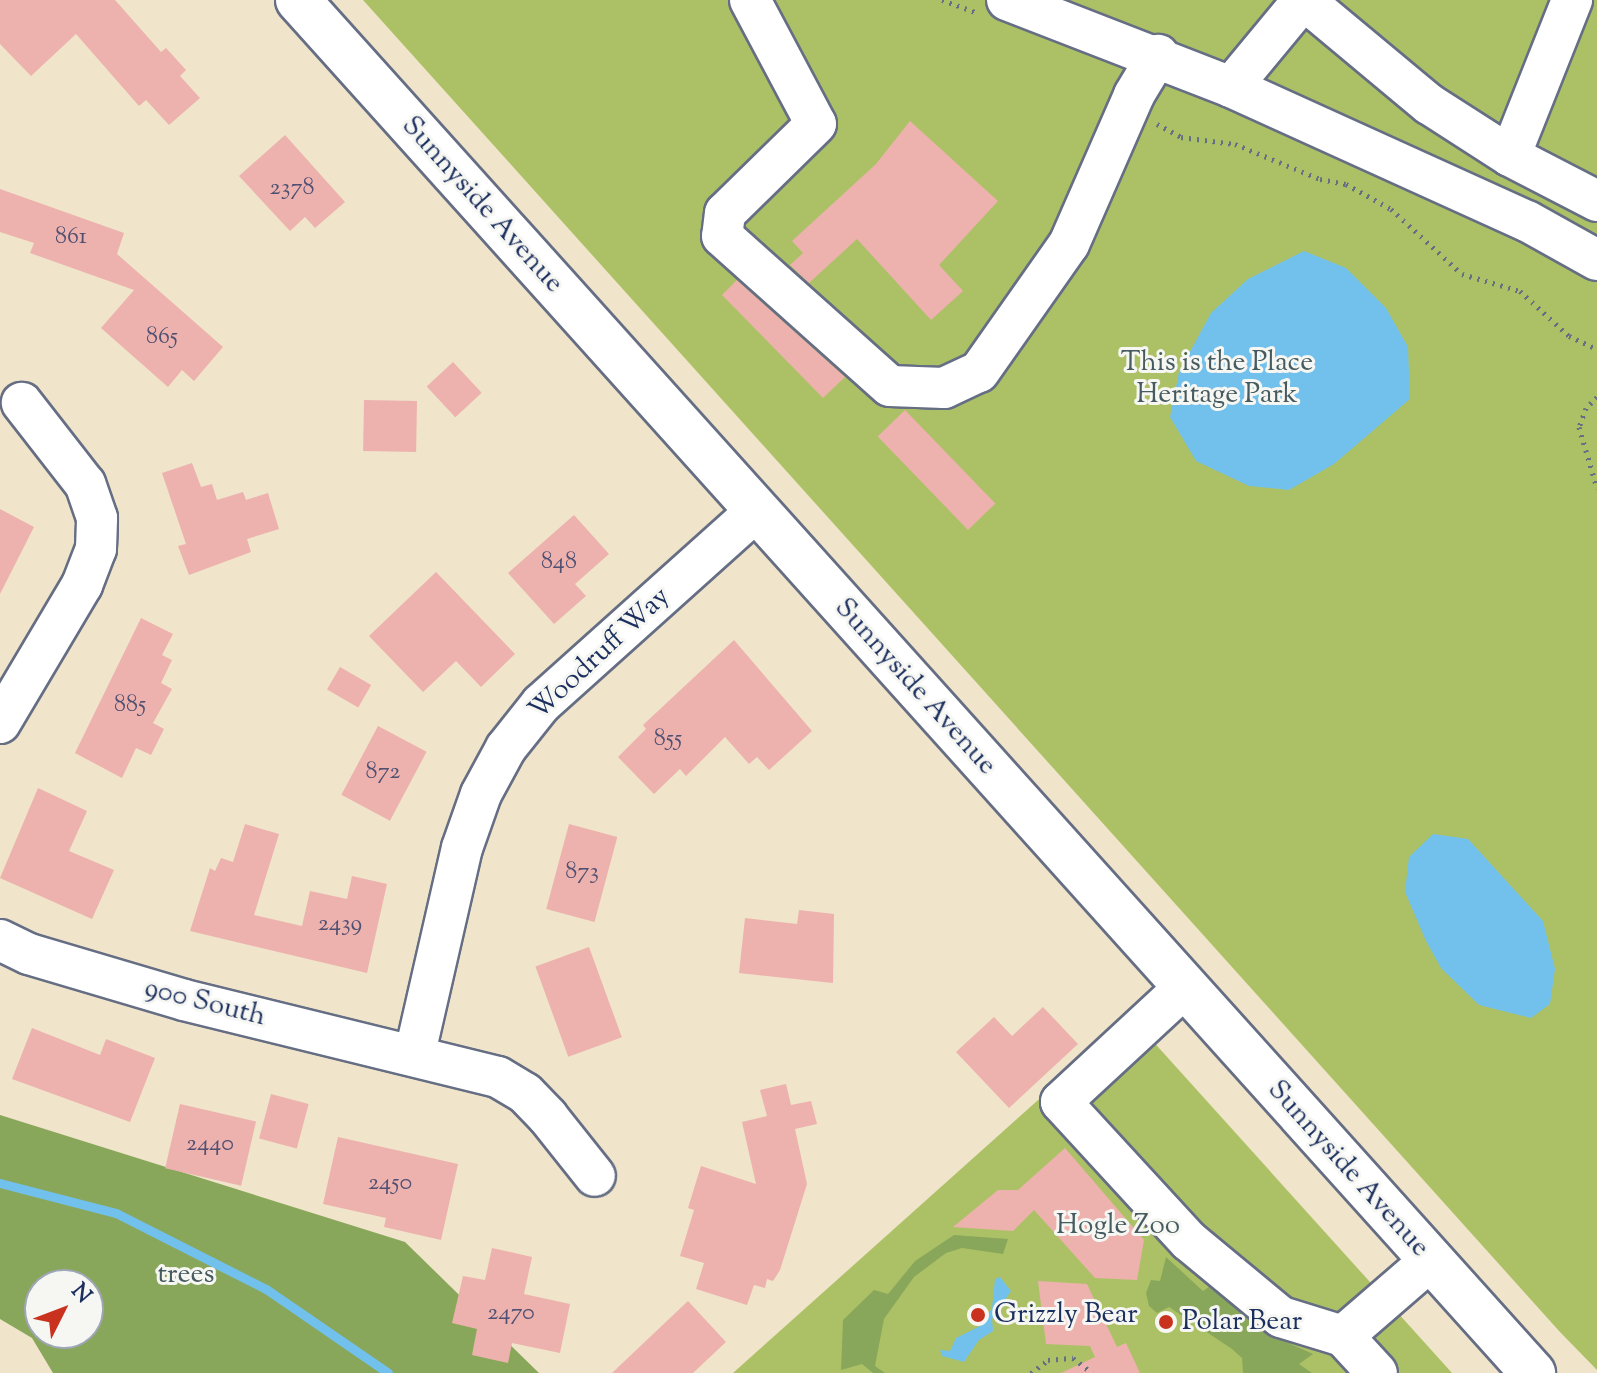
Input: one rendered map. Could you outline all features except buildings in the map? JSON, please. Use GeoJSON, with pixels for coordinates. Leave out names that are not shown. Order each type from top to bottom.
{"type":"FeatureCollection","features":[{"type":"Feature","properties":{"kind":"main road","name":"Sunnyside Avenue"},"geometry":{"type":"LineString","coordinates":[[298,0],[1533,1373]]}},
{"type":"Feature","properties":{"kind":"street"},"geometry":{"type":"LineString","coordinates":[[750,0],[816,124],[813,134],[725,213],[722,236],[890,386],[944,388],[979,372],[1069,244],[1134,95],[1158,55]]}},
{"type":"Feature","properties":{"kind":"street"},"geometry":{"type":"LineString","coordinates":[[1007,0],[1158,55],[1231,87],[1527,221],[1597,260]]}},
{"type":"Feature","properties":{"kind":"street"},"geometry":{"type":"LineString","coordinates":[[1231,87],[1303,0],[1429,104],[1510,156],[1597,201]]}},
{"type":"Feature","properties":{"kind":"street"},"geometry":{"type":"LineString","coordinates":[[1510,156],[1572,0]]}},
{"type":"Feature","properties":{"kind":"street"},"geometry":{"type":"LineString","coordinates":[[0,723],[82,585],[96,549],[97,518],[85,484],[22,403]]}},
{"type":"Feature","properties":{"kind":"street","name":"Woodruff Way"},"geometry":{"type":"LineString","coordinates":[[415,1053],[462,848],[481,794],[506,748],[541,704],[757,510]]}},
{"type":"Feature","properties":{"kind":"street","name":"900 South"},"geometry":{"type":"LineString","coordinates":[[0,940],[29,954],[184,1000],[415,1053],[498,1077],[525,1093],[595,1176]]}},
{"type":"Feature","properties":{"kind":"street"},"geometry":{"type":"LineString","coordinates":[[1185,987],[1061,1102],[1201,1251],[1281,1317],[1343,1336],[1377,1373]]}},
{"type":"Feature","properties":{"kind":"street"},"geometry":{"type":"LineString","coordinates":[[1343,1336],[1431,1260]]}},
{"type":"Feature","properties":{"kind":"path"},"geometry":{"type":"LineString","coordinates":[[1145,118],[1181,137],[1235,144],[1320,179],[1346,184],[1391,209],[1462,274],[1520,291],[1569,336],[1597,349]]}},
{"type":"Feature","properties":{"kind":"path"},"geometry":{"type":"LineString","coordinates":[[1597,397],[1579,427],[1597,488]]}},
{"type":"Feature","properties":{"kind":"path"},"geometry":{"type":"LineString","coordinates":[[1031,1373],[1048,1360],[1073,1358],[1092,1373]]}},
{"type":"Feature","properties":{"kind":"green space","name":"This is the Place Heritage Park"},"geometry":{"type":"Polygon","coordinates":[[[363,0],[1597,0],[1597,1370],[1560,1332],[363,0]]]}},
{"type":"Feature","properties":{"kind":"green space","name":"Hogle Zoo"},"geometry":{"type":"Polygon","coordinates":[[[1131,1017],[1452,1373],[733,1373],[1131,1017]]]}},
{"type":"Feature","properties":{"kind":"green space","name":"trees"},"geometry":{"type":"Polygon","coordinates":[[[0,1115],[405,1242],[539,1373],[53,1373],[39,1349],[104,1349],[104,1269],[24,1269],[24,1333],[0,1319],[0,1115]]]}},
{"type":"Feature","properties":{"kind":"green space"},"geometry":{"type":"Polygon","coordinates":[[[954,1235],[1008,1239],[1003,1254],[962,1248],[946,1253],[914,1277],[884,1319],[875,1366],[885,1373],[873,1373],[862,1364],[841,1370],[843,1320],[874,1290],[888,1294],[915,1261],[954,1235]]]}},
{"type":"Feature","properties":{"kind":"green space"},"geometry":{"type":"Polygon","coordinates":[[[1166,1257],[1203,1291],[1209,1287],[1273,1336],[1313,1354],[1299,1364],[1312,1373],[1243,1373],[1242,1358],[1232,1349],[1169,1307],[1157,1313],[1149,1306],[1146,1293],[1151,1280],[1160,1281],[1166,1257]]]}},
{"type":"Feature","properties":{"kind":"water"},"geometry":{"type":"Polygon","coordinates":[[[1304,251],[1346,268],[1386,308],[1408,347],[1410,399],[1334,464],[1289,490],[1249,486],[1196,461],[1170,417],[1179,372],[1211,313],[1248,279],[1304,251]]]}},
{"type":"Feature","properties":{"kind":"water"},"geometry":{"type":"Polygon","coordinates":[[[1433,834],[1468,839],[1543,921],[1555,969],[1550,1004],[1531,1018],[1479,1005],[1441,968],[1426,941],[1405,892],[1409,857],[1433,834]]]}},
{"type":"Feature","properties":{"kind":"water"},"geometry":{"type":"Polygon","coordinates":[[[1000,1277],[1011,1291],[992,1319],[993,1331],[979,1340],[964,1362],[942,1356],[940,1350],[950,1351],[956,1338],[982,1325],[992,1308],[995,1279],[1000,1277]]]}},
{"type":"Feature","properties":{"kind":"waterway"},"geometry":{"type":"LineString","coordinates":[[0,1183],[116,1213],[266,1289],[388,1373]]}},
{"type":"Feature","properties":{"kind":"place","name":"Grizzly Bear"},"geometry":{"type":"Point","coordinates":[978,1315]}},
{"type":"Feature","properties":{"kind":"place","name":"Polar Bear"},"geometry":{"type":"Point","coordinates":[1166,1322]}}]}
